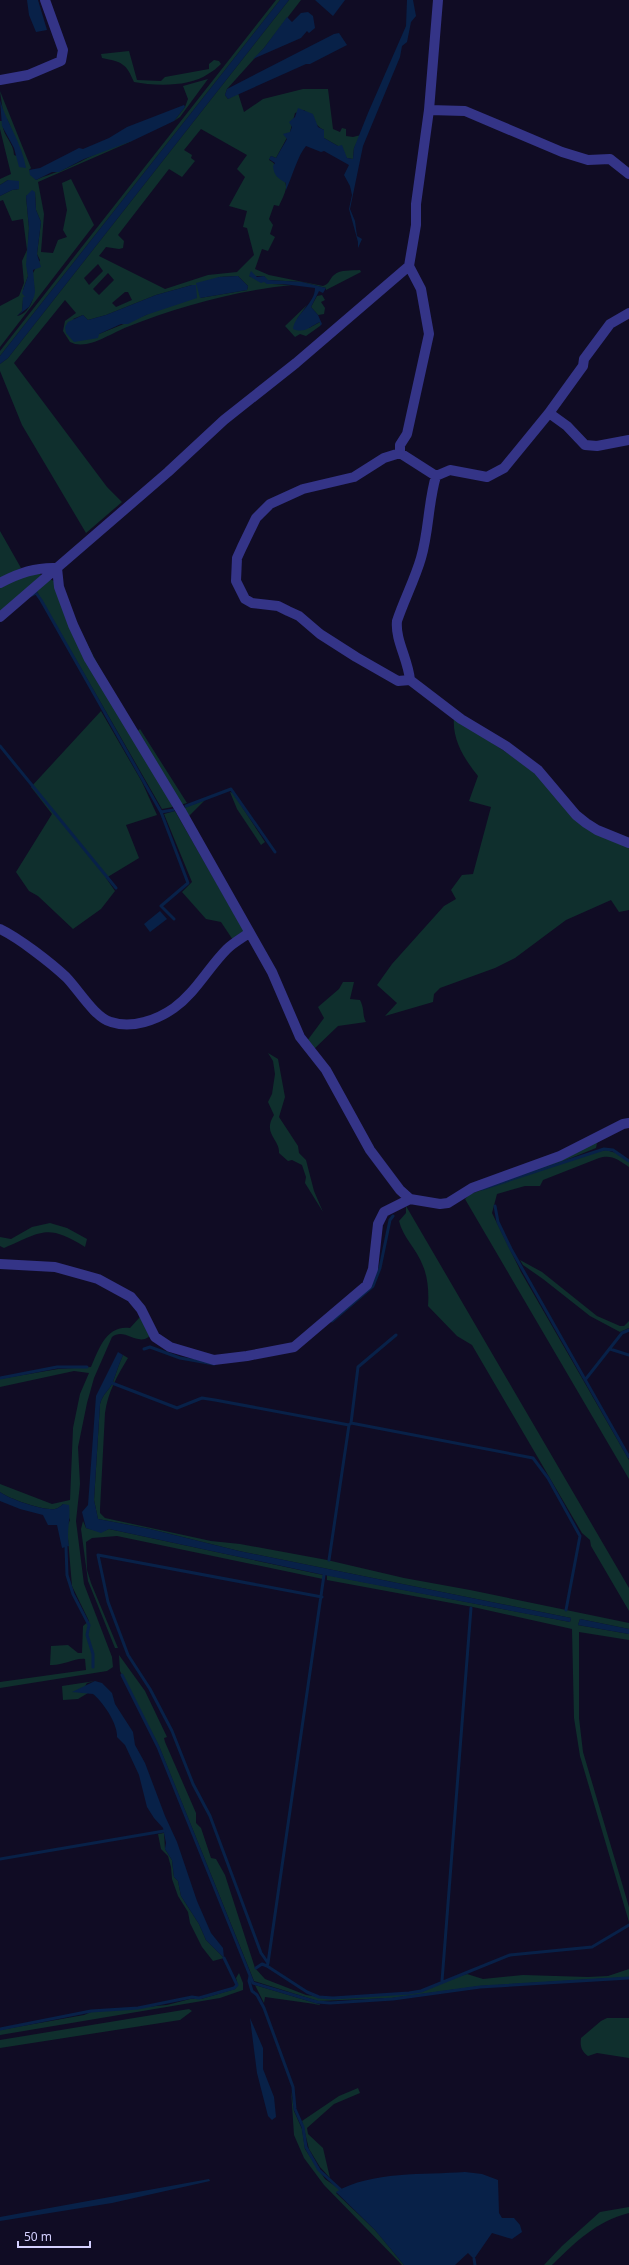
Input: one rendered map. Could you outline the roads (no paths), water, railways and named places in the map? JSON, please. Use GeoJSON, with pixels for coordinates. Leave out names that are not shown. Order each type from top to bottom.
{"type":"FeatureCollection","features":[{"type":"Feature","properties":{"kind":"street"},"geometry":{"type":"LineString","coordinates":[[0,80],[28,75],[61,61],[62,50],[45,0]]}},
{"type":"Feature","properties":{"kind":"street"},"geometry":{"type":"LineString","coordinates":[[400,453],[400,445],[407,434],[429,334],[421,289],[409,266],[416,225],[416,204],[430,110],[438,0]]}},
{"type":"Feature","properties":{"kind":"street"},"geometry":{"type":"LineString","coordinates":[[430,110],[465,110],[568,154],[588,160],[610,158],[629,174]]}},
{"type":"Feature","properties":{"kind":"street"},"geometry":{"type":"LineString","coordinates":[[0,617],[224,420],[296,363],[409,266]]}},
{"type":"Feature","properties":{"kind":"street"},"geometry":{"type":"LineString","coordinates":[[436,476],[450,470],[487,477],[504,468],[549,413],[583,366],[584,359],[610,324],[629,313]]}},
{"type":"Feature","properties":{"kind":"street"},"geometry":{"type":"LineString","coordinates":[[549,413],[567,426],[585,445],[597,446],[629,440]]}},
{"type":"Feature","properties":{"kind":"street"},"geometry":{"type":"LineString","coordinates":[[436,476],[400,453],[384,458],[354,477],[303,489],[270,504],[256,518],[237,558],[236,582],[243,595],[249,601],[278,606],[299,616],[320,634],[356,657],[398,681],[410,680],[461,719],[506,746],[538,770],[576,815],[586,823],[597,830],[629,843]]}},
{"type":"Feature","properties":{"kind":"street"},"geometry":{"type":"LineString","coordinates":[[410,680],[407,660],[396,631],[397,621],[421,559],[427,536],[430,496],[436,476]]}},
{"type":"Feature","properties":{"kind":"street"},"geometry":{"type":"LineString","coordinates":[[0,583],[16,574],[40,567],[57,568]]}},
{"type":"Feature","properties":{"kind":"street"},"geometry":{"type":"LineString","coordinates":[[57,568],[59,587],[73,625],[89,660],[180,812],[272,972],[300,1037],[326,1070],[370,1150],[400,1190],[410,1199],[440,1204],[448,1203],[472,1188],[560,1156],[623,1124],[629,1123]]}},
{"type":"Feature","properties":{"kind":"street"},"geometry":{"type":"LineString","coordinates":[[0,929],[55,967],[95,1011],[110,1022],[127,1025],[142,1023],[160,1016],[175,1007],[199,985],[228,949],[249,933]]}},
{"type":"Feature","properties":{"kind":"street"},"geometry":{"type":"LineString","coordinates":[[0,1264],[55,1267],[98,1278],[131,1297],[141,1310],[155,1337],[170,1347],[214,1360],[247,1356],[294,1347],[368,1285],[373,1269],[378,1224],[384,1212],[410,1199]]}},
{"type":"Feature","properties":{"kind":"water"},"geometry":{"type":"Polygon","coordinates":[[[27,0],[38,0],[47,30],[36,32],[29,15],[27,0]]]}},
{"type":"Feature","properties":{"kind":"water"},"geometry":{"type":"Polygon","coordinates":[[[280,0],[289,0],[8,358],[0,364],[0,356],[280,0]]]}},
{"type":"Feature","properties":{"kind":"water"},"geometry":{"type":"Polygon","coordinates":[[[315,0],[345,0],[333,16],[315,0]]]}},
{"type":"Feature","properties":{"kind":"water"},"geometry":{"type":"Polygon","coordinates":[[[407,0],[413,0],[416,16],[411,22],[407,42],[402,46],[400,57],[363,146],[350,209],[355,221],[357,236],[362,239],[358,248],[358,242],[349,209],[352,195],[350,186],[344,175],[349,165],[324,151],[321,152],[306,146],[298,160],[286,190],[286,183],[275,174],[273,166],[275,163],[269,159],[271,156],[276,158],[287,139],[283,134],[290,132],[292,127],[289,122],[295,117],[298,108],[313,114],[318,127],[324,130],[324,138],[338,146],[342,145],[347,158],[353,159],[354,148],[406,26],[407,0]]]}},
{"type":"Feature","properties":{"kind":"water"},"geometry":{"type":"Polygon","coordinates":[[[308,12],[313,16],[315,28],[309,33],[307,31],[301,38],[253,59],[264,48],[287,17],[292,22],[301,13],[308,12]]]}},
{"type":"Feature","properties":{"kind":"water"},"geometry":{"type":"Polygon","coordinates":[[[339,33],[347,45],[310,64],[306,64],[228,99],[225,95],[227,89],[334,34],[339,33]]]}},
{"type":"Feature","properties":{"kind":"water"},"geometry":{"type":"Polygon","coordinates":[[[0,100],[18,141],[26,168],[19,167],[14,148],[2,126],[0,100]]]}},
{"type":"Feature","properties":{"kind":"water"},"geometry":{"type":"Polygon","coordinates":[[[184,105],[185,107],[174,121],[132,141],[84,159],[59,172],[52,172],[36,180],[30,175],[29,170],[40,168],[79,148],[83,149],[109,138],[127,127],[184,105]]]}},
{"type":"Feature","properties":{"kind":"water"},"geometry":{"type":"Polygon","coordinates":[[[8,180],[19,181],[19,189],[12,190],[0,196],[0,185],[8,180]]]}},
{"type":"Feature","properties":{"kind":"water"},"geometry":{"type":"Polygon","coordinates":[[[32,190],[35,192],[36,210],[41,222],[37,254],[41,267],[33,270],[34,297],[29,307],[17,316],[22,311],[23,297],[25,297],[22,293],[28,276],[26,265],[29,228],[26,196],[32,190]]]}},
{"type":"Feature","properties":{"kind":"water"},"geometry":{"type":"Polygon","coordinates":[[[251,271],[257,277],[264,276],[268,280],[302,282],[326,288],[323,293],[319,291],[311,307],[318,315],[322,324],[320,326],[320,322],[301,331],[293,329],[297,319],[312,299],[315,288],[283,284],[267,284],[264,282],[261,283],[249,276],[251,271]]]}},
{"type":"Feature","properties":{"kind":"water"},"geometry":{"type":"Polygon","coordinates":[[[238,276],[248,286],[247,290],[200,298],[196,283],[219,277],[238,276]]]}},
{"type":"Feature","properties":{"kind":"water"},"geometry":{"type":"Polygon","coordinates":[[[196,285],[197,298],[146,315],[128,324],[121,324],[99,334],[98,338],[74,342],[66,333],[65,327],[68,322],[83,315],[88,320],[106,315],[156,295],[196,285]]]}},
{"type":"Feature","properties":{"kind":"water"},"geometry":{"type":"Polygon","coordinates":[[[160,911],[167,919],[150,932],[144,924],[160,911]]]}},
{"type":"Feature","properties":{"kind":"water"},"geometry":{"type":"Polygon","coordinates":[[[118,1352],[123,1355],[113,1382],[100,1404],[94,1500],[98,1519],[150,1529],[239,1551],[571,1618],[570,1622],[324,1575],[109,1529],[101,1533],[86,1528],[82,1512],[88,1505],[96,1396],[118,1352]]]}},
{"type":"Feature","properties":{"kind":"water"},"geometry":{"type":"Polygon","coordinates":[[[0,1492],[18,1501],[43,1508],[55,1509],[63,1504],[69,1505],[69,1546],[62,1548],[57,1525],[48,1525],[43,1515],[20,1509],[0,1501],[0,1492]]]}},
{"type":"Feature","properties":{"kind":"water"},"geometry":{"type":"Polygon","coordinates":[[[580,1619],[629,1629],[629,1634],[578,1625],[580,1619]]]}},
{"type":"Feature","properties":{"kind":"water"},"geometry":{"type":"Polygon","coordinates":[[[95,1681],[102,1683],[112,1693],[115,1704],[133,1732],[135,1745],[145,1763],[165,1816],[177,1842],[197,1901],[211,1933],[223,1948],[224,1958],[206,1940],[199,1924],[181,1896],[178,1881],[174,1877],[172,1860],[165,1849],[166,1843],[163,1828],[147,1807],[139,1775],[125,1745],[117,1737],[115,1726],[109,1714],[101,1702],[93,1694],[72,1692],[95,1681]]]}},
{"type":"Feature","properties":{"kind":"water"},"geometry":{"type":"Polygon","coordinates":[[[250,2018],[263,2048],[263,2069],[274,2097],[276,2117],[272,2120],[268,2116],[257,2073],[250,2018]]]}},
{"type":"Feature","properties":{"kind":"water"},"geometry":{"type":"Polygon","coordinates":[[[465,2172],[482,2174],[498,2180],[499,2213],[502,2218],[514,2218],[520,2225],[522,2232],[512,2239],[492,2233],[474,2259],[468,2253],[455,2265],[404,2265],[375,2230],[336,2192],[365,2180],[382,2177],[465,2172]]]}},
{"type":"Feature","properties":{"kind":"water"},"geometry":{"type":"Polygon","coordinates":[[[209,2179],[210,2181],[112,2203],[0,2221],[0,2217],[209,2179]]]}},
{"type":"Feature","properties":{"kind":"waterway"},"geometry":{"type":"LineString","coordinates":[[32,595],[36,593],[41,600],[161,812],[188,883],[161,906],[174,919]]}},
{"type":"Feature","properties":{"kind":"waterway"},"geometry":{"type":"LineString","coordinates":[[0,746],[116,888]]}},
{"type":"Feature","properties":{"kind":"waterway"},"geometry":{"type":"LineString","coordinates":[[186,806],[231,789],[275,852]]}},
{"type":"Feature","properties":{"kind":"waterway"},"geometry":{"type":"LineString","coordinates":[[161,812],[173,810]]}},
{"type":"Feature","properties":{"kind":"waterway"},"geometry":{"type":"LineString","coordinates":[[482,1189],[604,1149],[613,1150],[629,1161]]}},
{"type":"Feature","properties":{"kind":"waterway"},"geometry":{"type":"LineString","coordinates":[[495,1206],[498,1222],[511,1249],[629,1457]]}},
{"type":"Feature","properties":{"kind":"waterway"},"geometry":{"type":"LineString","coordinates":[[332,1321],[373,1286],[380,1268],[390,1220],[393,1216]]}},
{"type":"Feature","properties":{"kind":"waterway"},"geometry":{"type":"LineString","coordinates":[[585,1380],[622,1333],[629,1330]]}},
{"type":"Feature","properties":{"kind":"waterway"},"geometry":{"type":"LineString","coordinates":[[351,1423],[358,1367],[396,1335]]}},
{"type":"Feature","properties":{"kind":"waterway"},"geometry":{"type":"LineString","coordinates":[[144,1349],[150,1347],[180,1358],[214,1364]]}},
{"type":"Feature","properties":{"kind":"waterway"},"geometry":{"type":"LineString","coordinates":[[610,1349],[629,1355]]}},
{"type":"Feature","properties":{"kind":"waterway"},"geometry":{"type":"LineString","coordinates":[[0,1378],[57,1367],[87,1367]]}},
{"type":"Feature","properties":{"kind":"waterway"},"geometry":{"type":"LineString","coordinates":[[112,1383],[177,1408],[202,1398],[349,1425]]}},
{"type":"Feature","properties":{"kind":"waterway"},"geometry":{"type":"LineString","coordinates":[[329,1560],[349,1425],[351,1423],[533,1458],[548,1478],[580,1536],[566,1610]]}},
{"type":"Feature","properties":{"kind":"waterway"},"geometry":{"type":"LineString","coordinates":[[66,1547],[67,1575],[73,1594],[89,1625],[87,1635],[93,1654],[93,1667]]}},
{"type":"Feature","properties":{"kind":"waterway"},"geometry":{"type":"LineString","coordinates":[[267,1966],[268,1963],[261,1953],[210,1816],[193,1784],[172,1731],[150,1689],[128,1655],[108,1602],[98,1555],[322,1597]]}},
{"type":"Feature","properties":{"kind":"waterway"},"geometry":{"type":"LineString","coordinates":[[268,1963],[324,1575]]}},
{"type":"Feature","properties":{"kind":"waterway"},"geometry":{"type":"LineString","coordinates":[[442,1981],[471,1608]]}},
{"type":"Feature","properties":{"kind":"waterway"},"geometry":{"type":"LineString","coordinates":[[122,1675],[158,1747],[253,1983],[317,2002],[330,2003],[393,1999],[480,1987],[629,1978]]}},
{"type":"Feature","properties":{"kind":"waterway"},"geometry":{"type":"LineString","coordinates":[[0,1859],[164,1831]]}},
{"type":"Feature","properties":{"kind":"waterway"},"geometry":{"type":"LineString","coordinates":[[256,1968],[262,1964],[267,1966],[307,1992],[319,1997],[333,1998],[409,1993],[421,1991],[510,1955],[592,1947],[629,1925]]}},
{"type":"Feature","properties":{"kind":"waterway"},"geometry":{"type":"LineString","coordinates":[[0,2029],[91,2011],[138,2008],[192,1997],[199,1998],[234,1988],[237,1985],[224,1958]]}},
{"type":"Feature","properties":{"kind":"waterway"},"geometry":{"type":"LineString","coordinates":[[250,1976],[249,1981],[252,1991],[257,1995],[264,2008],[293,2087],[295,2109],[303,2127],[306,2147],[319,2170],[341,2190]]}},
{"type":"Feature","properties":{"kind":"waterway"},"geometry":{"type":"LineString","coordinates":[[474,2259],[475,2265]]}}]}
